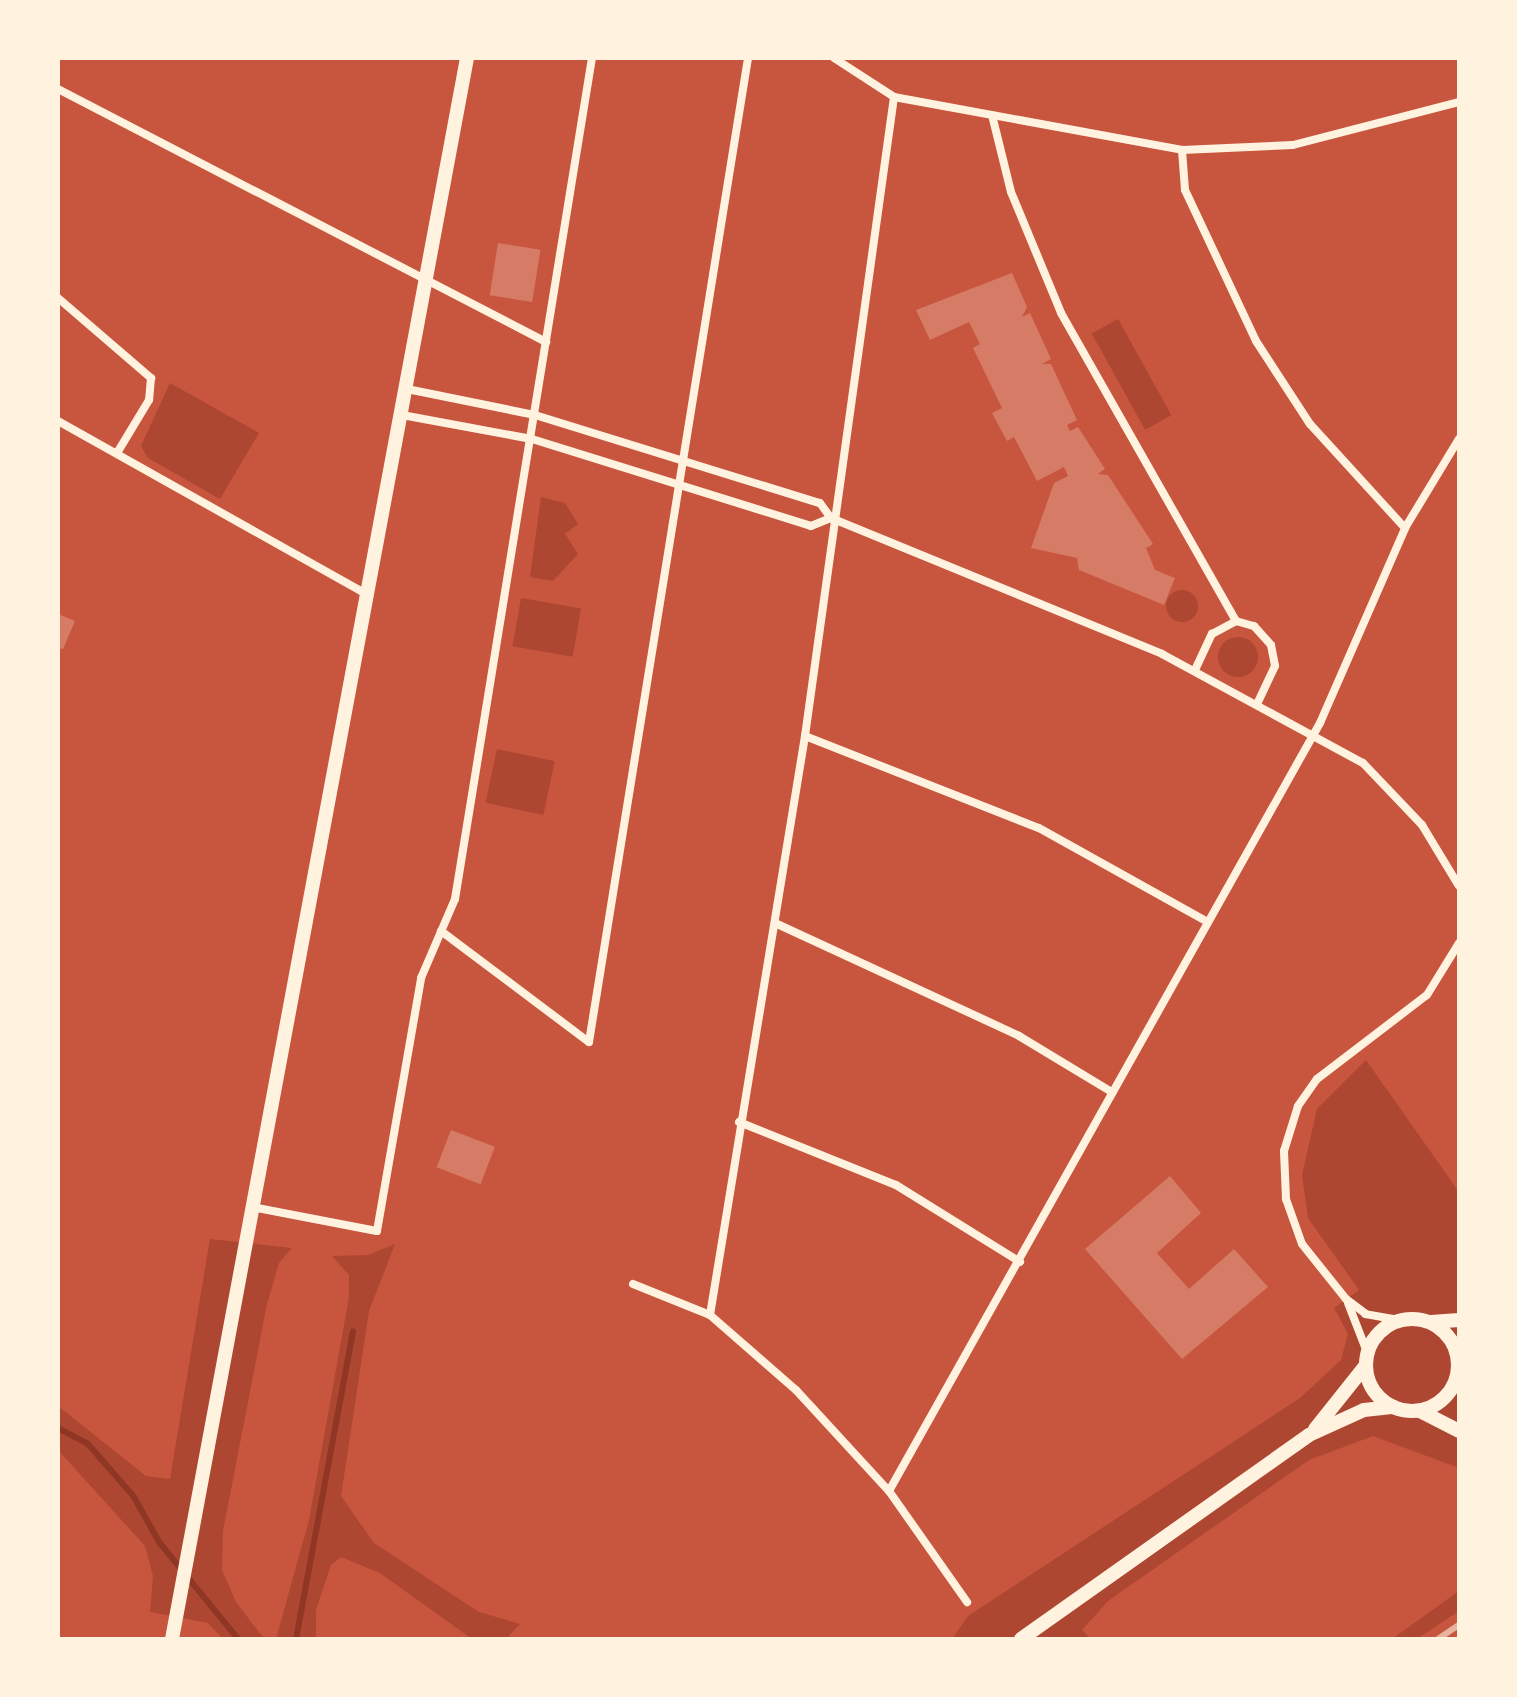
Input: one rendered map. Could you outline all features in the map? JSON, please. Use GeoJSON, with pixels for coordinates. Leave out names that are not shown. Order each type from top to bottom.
{"type":"FeatureCollection","features":[{"type":"Feature","properties":{"kind":"street"},"geometry":{"type":"LineString","coordinates":[[172,1639],[366,594],[428,287],[467,58]]}},
{"type":"Feature","properties":{"kind":"street"},"geometry":{"type":"LineString","coordinates":[[252,1207],[377,1231],[421,978],[455,899],[592,58]]}},
{"type":"Feature","properties":{"kind":"street"},"geometry":{"type":"LineString","coordinates":[[441,931],[589,1042],[748,58]]}},
{"type":"Feature","properties":{"kind":"street"},"geometry":{"type":"LineString","coordinates":[[834,58],[894,97],[1182,150],[1293,145],[1459,102]]}},
{"type":"Feature","properties":{"kind":"street"},"geometry":{"type":"LineString","coordinates":[[58,89],[428,287],[546,342]]}},
{"type":"Feature","properties":{"kind":"street"},"geometry":{"type":"LineString","coordinates":[[710,1315],[739,1122],[805,736],[831,518],[894,97]]}},
{"type":"Feature","properties":{"kind":"street"},"geometry":{"type":"LineString","coordinates":[[992,115],[1011,192],[1061,313],[1236,621],[1264,634],[1275,657],[1257,704]]}},
{"type":"Feature","properties":{"kind":"street"},"geometry":{"type":"LineString","coordinates":[[1182,150],[1185,190],[1256,341],[1310,424],[1405,528]]}},
{"type":"Feature","properties":{"kind":"street"},"geometry":{"type":"LineString","coordinates":[[58,298],[151,378],[149,400],[117,453]]}},
{"type":"Feature","properties":{"kind":"street"},"geometry":{"type":"LineString","coordinates":[[407,389],[535,415],[682,457],[820,503],[831,518],[1195,670],[1363,763],[1439,846],[1459,886]]}},
{"type":"Feature","properties":{"kind":"street"},"geometry":{"type":"LineString","coordinates":[[402,415],[532,439],[811,526],[831,518]]}},
{"type":"Feature","properties":{"kind":"street"},"geometry":{"type":"LineString","coordinates":[[58,421],[366,594]]}},
{"type":"Feature","properties":{"kind":"street"},"geometry":{"type":"LineString","coordinates":[[889,1491],[1020,1262],[1204,920],[1312,736],[1405,528],[1459,439]]}},
{"type":"Feature","properties":{"kind":"street"},"geometry":{"type":"LineString","coordinates":[[1195,670],[1212,634],[1236,621]]}},
{"type":"Feature","properties":{"kind":"street"},"geometry":{"type":"LineString","coordinates":[[805,736],[1039,828],[1204,920]]}},
{"type":"Feature","properties":{"kind":"street"},"geometry":{"type":"LineString","coordinates":[[775,923],[1006,1029],[1112,1092]]}},
{"type":"Feature","properties":{"kind":"street"},"geometry":{"type":"LineString","coordinates":[[1394,1407],[1373,1390],[1346,1299],[1293,1225],[1283,1173],[1289,1129],[1317,1079],[1427,995],[1459,943]]}},
{"type":"Feature","properties":{"kind":"street"},"geometry":{"type":"LineString","coordinates":[[739,1122],[896,1185],[1020,1262]]}},
{"type":"Feature","properties":{"kind":"street"},"geometry":{"type":"LineString","coordinates":[[633,1284],[710,1315],[796,1390],[889,1491],[967,1602]]}},
{"type":"Feature","properties":{"kind":"street"},"geometry":{"type":"LineString","coordinates":[[1346,1299],[1366,1314],[1399,1320],[1459,1320]]}},
{"type":"Feature","properties":{"kind":"street"},"geometry":{"type":"LineString","coordinates":[[1309,1435],[1366,1358],[1378,1333],[1399,1320]]}},
{"type":"Feature","properties":{"kind":"street"},"geometry":{"type":"LineString","coordinates":[[1420,1411],[1443,1400],[1457,1386],[1459,1362],[1450,1337],[1431,1322]]}},
{"type":"Feature","properties":{"kind":"street"},"geometry":{"type":"LineString","coordinates":[[1021,1639],[1309,1435],[1354,1413],[1394,1407],[1420,1411],[1459,1431]]}},
{"type":"Feature","properties":{"kind":"shaded area"},"geometry":{"type":"Polygon","coordinates":[[[1118,319],[1171,415],[1145,430],[1092,334],[1118,319]]]}},
{"type":"Feature","properties":{"kind":"shaded area"},"geometry":{"type":"Polygon","coordinates":[[[170,383],[259,433],[220,499],[148,458],[141,446],[170,383]]]}},
{"type":"Feature","properties":{"kind":"shaded area"},"geometry":{"type":"Polygon","coordinates":[[[541,497],[565,503],[578,524],[565,534],[578,554],[553,581],[530,577],[541,497]]]}},
{"type":"Feature","properties":{"kind":"shaded area"},"geometry":{"type":"Polygon","coordinates":[[[1182,590],[1193,595],[1198,606],[1193,617],[1182,622],[1171,617],[1166,606],[1171,595],[1182,590]]]}},
{"type":"Feature","properties":{"kind":"shaded area"},"geometry":{"type":"Polygon","coordinates":[[[521,598],[581,609],[573,657],[512,646],[521,598]]]}},
{"type":"Feature","properties":{"kind":"shaded area"},"geometry":{"type":"Polygon","coordinates":[[[1238,637],[1252,643],[1258,657],[1252,671],[1238,677],[1224,671],[1218,657],[1224,643],[1238,637]]]}},
{"type":"Feature","properties":{"kind":"shaded area"},"geometry":{"type":"Polygon","coordinates":[[[497,749],[555,761],[543,815],[486,803],[497,749]]]}},
{"type":"Feature","properties":{"kind":"shaded area"},"geometry":{"type":"Polygon","coordinates":[[[1366,1060],[1459,1192],[1459,1468],[1373,1436],[1309,1460],[1108,1601],[1082,1630],[1090,1639],[952,1639],[968,1616],[1300,1398],[1341,1360],[1348,1334],[1334,1308],[1359,1290],[1308,1218],[1302,1175],[1317,1109],[1366,1060]]]}},
{"type":"Feature","properties":{"kind":"shaded area"},"geometry":{"type":"Polygon","coordinates":[[[210,1239],[292,1248],[279,1263],[267,1304],[223,1531],[222,1570],[236,1602],[262,1636],[275,1639],[223,1639],[208,1623],[150,1612],[153,1576],[145,1546],[58,1450],[58,1406],[146,1476],[170,1479],[210,1239]]]}},
{"type":"Feature","properties":{"kind":"shaded area"},"geometry":{"type":"Polygon","coordinates":[[[395,1244],[369,1311],[341,1496],[374,1543],[479,1612],[520,1624],[506,1639],[472,1639],[380,1573],[341,1557],[331,1565],[316,1610],[316,1639],[276,1639],[309,1520],[349,1297],[349,1275],[332,1256],[368,1255],[395,1244]]]}},
{"type":"Feature","properties":{"kind":"shaded area"},"geometry":{"type":"Polygon","coordinates":[[[1459,1591],[1459,1611],[1417,1639],[1392,1639],[1459,1591]]]}},
{"type":"Feature","properties":{"kind":"building"},"geometry":{"type":"Polygon","coordinates":[[[498,243],[540,250],[532,302],[490,295],[498,243]]]}},
{"type":"Feature","properties":{"kind":"building"},"geometry":{"type":"Polygon","coordinates":[[[1012,273],[1027,307],[1022,317],[1030,313],[1051,359],[1042,364],[1051,364],[1077,420],[1067,425],[1070,431],[1078,427],[1105,469],[1098,474],[1108,475],[1153,544],[1146,548],[1155,570],[1175,578],[1164,605],[1079,570],[1077,558],[1031,548],[1054,483],[1068,476],[1064,467],[1037,481],[1014,437],[1007,441],[992,413],[1002,408],[973,348],[980,344],[969,322],[930,340],[916,310],[1012,273]]]}},
{"type":"Feature","properties":{"kind":"building"},"geometry":{"type":"Polygon","coordinates":[[[58,614],[75,621],[63,649],[58,648],[58,614]]]}},
{"type":"Feature","properties":{"kind":"building"},"geometry":{"type":"Polygon","coordinates":[[[451,1130],[495,1147],[481,1184],[437,1167],[451,1130]]]}},
{"type":"Feature","properties":{"kind":"building"},"geometry":{"type":"Polygon","coordinates":[[[1170,1176],[1201,1213],[1157,1253],[1189,1289],[1234,1249],[1268,1287],[1182,1359],[1085,1249],[1170,1176]]]}},
{"type":"Feature","properties":{"kind":"waterway"},"geometry":{"type":"LineString","coordinates":[[296,1639],[353,1331]]}},
{"type":"Feature","properties":{"kind":"waterway"},"geometry":{"type":"LineString","coordinates":[[58,1428],[88,1444],[134,1497],[159,1542],[238,1639]]}},
{"type":"Feature","properties":{"kind":"railway"},"geometry":{"type":"LineString","coordinates":[[1438,1639],[1459,1625]]}}]}
